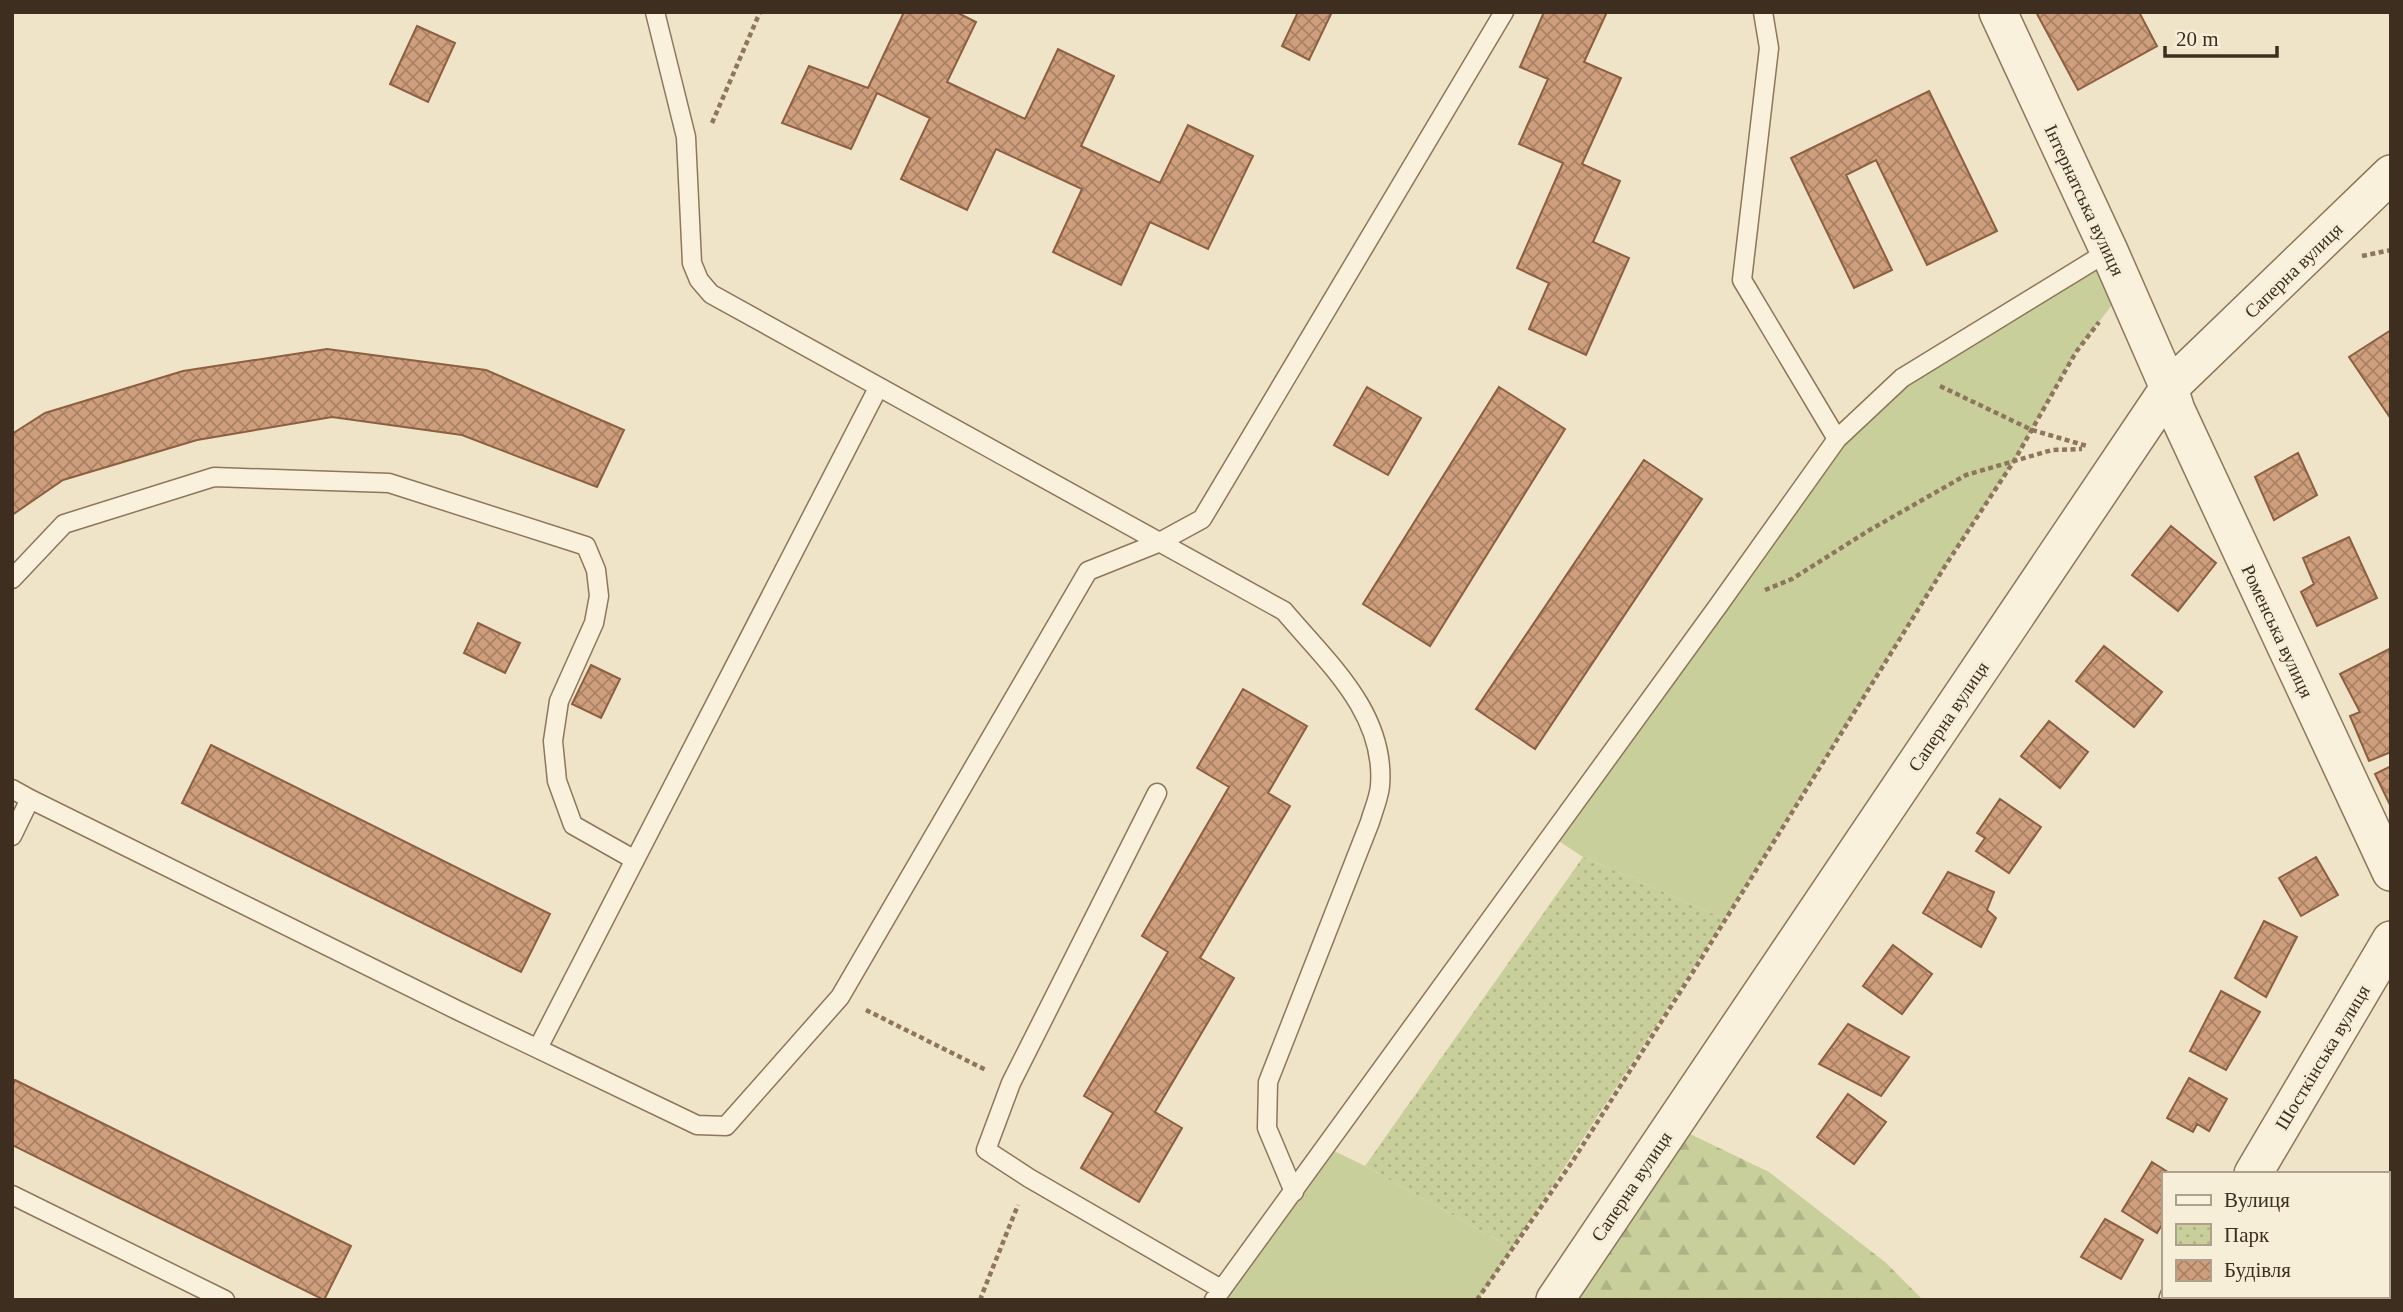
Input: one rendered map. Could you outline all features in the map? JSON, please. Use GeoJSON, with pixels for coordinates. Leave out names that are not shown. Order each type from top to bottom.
{"type":"FeatureCollection","features":[{"type":"Feature","properties":{"kind":"street","name":"Інтернатська вулиця"},"geometry":{"type":"LineString","coordinates":[[1998,12],[2169,388]]}},
{"type":"Feature","properties":{"kind":"street","name":"Саперна вулиця"},"geometry":{"type":"LineString","coordinates":[[1555,1300],[2169,388],[2374,208],[2391,174]]}},
{"type":"Feature","properties":{"kind":"street","name":"Роменська вулиця"},"geometry":{"type":"LineString","coordinates":[[2169,388],[2176,410],[2391,872]]}},
{"type":"Feature","properties":{"kind":"street","name":"Шосткінська вулиця"},"geometry":{"type":"LineString","coordinates":[[2254,1172],[2391,940]]}},
{"type":"Feature","properties":{"kind":"lane"},"geometry":{"type":"LineString","coordinates":[[655,12],[686,138],[692,264],[699,280],[711,294],[1283,611],[1367,715],[1378,750],[1380,787],[1370,822],[1268,1082],[1267,1128],[1294,1192]]}},
{"type":"Feature","properties":{"kind":"lane"},"geometry":{"type":"LineString","coordinates":[[12,789],[697,1125],[726,1126],[840,997],[1088,571],[1158,543],[1202,519],[1504,12]]}},
{"type":"Feature","properties":{"kind":"lane"},"geometry":{"type":"LineString","coordinates":[[1763,12],[1769,48],[1742,280],[1837,439]]}},
{"type":"Feature","properties":{"kind":"lane"},"geometry":{"type":"LineString","coordinates":[[1157,793],[1011,1083],[986,1150],[1217,1294],[1294,1192],[1837,439],[1902,378],[2109,251]]}},
{"type":"Feature","properties":{"kind":"lane"},"geometry":{"type":"LineString","coordinates":[[538,1048],[878,388]]}},
{"type":"Feature","properties":{"kind":"lane"},"geometry":{"type":"LineString","coordinates":[[12,579],[64,524],[214,477],[389,483],[586,546],[596,570],[599,596],[594,623],[559,701],[553,741],[557,781],[573,825],[635,860]]}},
{"type":"Feature","properties":{"kind":"lane"},"geometry":{"type":"LineString","coordinates":[[12,836],[30,799]]}},
{"type":"Feature","properties":{"kind":"lane"},"geometry":{"type":"LineString","coordinates":[[12,1195],[225,1300]]}},
{"type":"Feature","properties":{"kind":"path"},"geometry":{"type":"LineString","coordinates":[[710,127],[760,12]]}},
{"type":"Feature","properties":{"kind":"path"},"geometry":{"type":"LineString","coordinates":[[1477,1300],[1572,1162],[1691,975],[1947,563],[2014,461],[2076,352],[2125,288]]}},
{"type":"Feature","properties":{"kind":"path"},"geometry":{"type":"LineString","coordinates":[[1718,606],[1792,579],[1868,531],[1966,475],[2052,450],[2094,448],[2032,430],[1911,372]]}},
{"type":"Feature","properties":{"kind":"path"},"geometry":{"type":"LineString","coordinates":[[840,997],[1011,1083]]}},
{"type":"Feature","properties":{"kind":"path"},"geometry":{"type":"LineString","coordinates":[[982,1300],[1029,1178]]}},
{"type":"Feature","properties":{"kind":"green space"},"geometry":{"type":"Polygon","coordinates":[[[2109,251],[2125,288],[2076,352],[2014,461],[1947,563],[1725,919],[1583,857],[1551,836],[1837,439],[1902,378],[2109,251]]]}},
{"type":"Feature","properties":{"kind":"green space"},"geometry":{"type":"Polygon","coordinates":[[[1583,857],[1725,919],[1512,1248],[1365,1166],[1583,857]]]}},
{"type":"Feature","properties":{"kind":"green space"},"geometry":{"type":"Polygon","coordinates":[[[1686,1132],[1769,1172],[1885,1262],[1923,1300],[1574,1300],[1686,1132]]]}},
{"type":"Feature","properties":{"kind":"green space"},"geometry":{"type":"Polygon","coordinates":[[[1326,1147],[1512,1248],[1478,1300],[1214,1300],[1326,1147]]]}},
{"type":"Feature","properties":{"kind":"building"},"geometry":{"type":"Polygon","coordinates":[[[904,12],[956,12],[976,22],[947,82],[1025,119],[1058,49],[1114,76],[1081,146],[1160,183],[1188,125],[1253,156],[1208,249],[1150,222],[1121,285],[1053,252],[1082,189],[996,149],[967,210],[901,179],[930,118],[877,93],[851,149],[782,123],[809,66],[868,88],[904,12]]]}},
{"type":"Feature","properties":{"kind":"building"},"geometry":{"type":"Polygon","coordinates":[[[1298,12],[1332,12],[1309,60],[1282,46],[1298,12]]]}},
{"type":"Feature","properties":{"kind":"building"},"geometry":{"type":"Polygon","coordinates":[[[1544,12],[1607,12],[1584,62],[1621,78],[1582,164],[1620,181],[1593,242],[1629,258],[1586,355],[1529,329],[1549,283],[1517,268],[1563,163],[1519,144],[1548,79],[1520,67],[1544,12]]]}},
{"type":"Feature","properties":{"kind":"building"},"geometry":{"type":"Polygon","coordinates":[[[2036,12],[2139,12],[2157,46],[2078,90],[2036,12]]]}},
{"type":"Feature","properties":{"kind":"building"},"geometry":{"type":"Polygon","coordinates":[[[417,26],[455,43],[428,102],[390,84],[417,26]]]}},
{"type":"Feature","properties":{"kind":"building"},"geometry":{"type":"Polygon","coordinates":[[[1929,91],[1997,231],[1927,265],[1876,160],[1846,175],[1892,270],[1854,288],[1791,158],[1929,91]]]}},
{"type":"Feature","properties":{"kind":"building"},"geometry":{"type":"Polygon","coordinates":[[[2391,330],[2391,419],[2349,357],[2391,330]]]}},
{"type":"Feature","properties":{"kind":"building"},"geometry":{"type":"Polygon","coordinates":[[[327,349],[486,370],[624,430],[597,487],[462,435],[332,417],[197,440],[63,480],[12,515],[12,434],[45,413],[183,371],[327,349]]]}},
{"type":"Feature","properties":{"kind":"building"},"geometry":{"type":"Polygon","coordinates":[[[1367,387],[1421,418],[1388,475],[1334,445],[1367,387]]]}},
{"type":"Feature","properties":{"kind":"building"},"geometry":{"type":"Polygon","coordinates":[[[1499,387],[1565,429],[1430,646],[1363,604],[1499,387]]]}},
{"type":"Feature","properties":{"kind":"building"},"geometry":{"type":"Polygon","coordinates":[[[2298,453],[2317,495],[2274,520],[2255,477],[2298,453]]]}},
{"type":"Feature","properties":{"kind":"building"},"geometry":{"type":"Polygon","coordinates":[[[1644,460],[1702,499],[1535,749],[1476,709],[1644,460]]]}},
{"type":"Feature","properties":{"kind":"building"},"geometry":{"type":"Polygon","coordinates":[[[2171,526],[2216,563],[2178,611],[2132,575],[2171,526]]]}},
{"type":"Feature","properties":{"kind":"building"},"geometry":{"type":"Polygon","coordinates":[[[2349,537],[2377,598],[2317,626],[2301,592],[2314,584],[2303,558],[2349,537]]]}},
{"type":"Feature","properties":{"kind":"building"},"geometry":{"type":"Polygon","coordinates":[[[478,623],[520,643],[505,673],[464,653],[478,623]]]}},
{"type":"Feature","properties":{"kind":"building"},"geometry":{"type":"Polygon","coordinates":[[[2104,646],[2162,692],[2134,727],[2076,681],[2104,646]]]}},
{"type":"Feature","properties":{"kind":"building"},"geometry":{"type":"Polygon","coordinates":[[[2389,649],[2391,752],[2369,761],[2350,716],[2360,712],[2340,674],[2389,649]]]}},
{"type":"Feature","properties":{"kind":"building"},"geometry":{"type":"Polygon","coordinates":[[[591,665],[620,679],[601,718],[572,704],[591,665]]]}},
{"type":"Feature","properties":{"kind":"building"},"geometry":{"type":"Polygon","coordinates":[[[1243,689],[1307,726],[1268,793],[1290,806],[1200,958],[1234,978],[1155,1112],[1182,1128],[1139,1202],[1081,1168],[1113,1113],[1084,1096],[1168,952],[1142,936],[1229,787],[1197,768],[1243,689]]]}},
{"type":"Feature","properties":{"kind":"building"},"geometry":{"type":"Polygon","coordinates":[[[2049,721],[2088,752],[2060,788],[2021,756],[2049,721]]]}},
{"type":"Feature","properties":{"kind":"building"},"geometry":{"type":"Polygon","coordinates":[[[211,745],[550,914],[521,972],[182,803],[211,745]]]}},
{"type":"Feature","properties":{"kind":"building"},"geometry":{"type":"Polygon","coordinates":[[[2391,766],[2391,807],[2375,774],[2391,766]]]}},
{"type":"Feature","properties":{"kind":"building"},"geometry":{"type":"Polygon","coordinates":[[[2000,799],[2041,827],[2009,873],[1976,851],[1985,838],[1977,833],[2000,799]]]}},
{"type":"Feature","properties":{"kind":"building"},"geometry":{"type":"Polygon","coordinates":[[[2316,857],[2338,895],[2301,916],[2279,878],[2316,857]]]}},
{"type":"Feature","properties":{"kind":"building"},"geometry":{"type":"Polygon","coordinates":[[[1948,872],[1994,892],[1987,910],[1996,918],[1981,947],[1923,913],[1948,872]]]}},
{"type":"Feature","properties":{"kind":"building"},"geometry":{"type":"Polygon","coordinates":[[[2264,921],[2297,937],[2266,997],[2235,978],[2264,921]]]}},
{"type":"Feature","properties":{"kind":"building"},"geometry":{"type":"Polygon","coordinates":[[[1893,945],[1932,974],[1902,1014],[1863,986],[1893,945]]]}},
{"type":"Feature","properties":{"kind":"building"},"geometry":{"type":"Polygon","coordinates":[[[2221,991],[2260,1012],[2226,1070],[2190,1051],[2221,991]]]}},
{"type":"Feature","properties":{"kind":"building"},"geometry":{"type":"Polygon","coordinates":[[[1848,1024],[1909,1057],[1881,1096],[1819,1064],[1848,1024]]]}},
{"type":"Feature","properties":{"kind":"building"},"geometry":{"type":"Polygon","coordinates":[[[2189,1078],[2227,1099],[2209,1131],[2197,1124],[2193,1132],[2167,1118],[2189,1078]]]}},
{"type":"Feature","properties":{"kind":"building"},"geometry":{"type":"Polygon","coordinates":[[[15,1080],[351,1246],[324,1300],[12,1145],[12,1087],[15,1080]]]}},
{"type":"Feature","properties":{"kind":"building"},"geometry":{"type":"Polygon","coordinates":[[[1848,1094],[1886,1122],[1854,1164],[1817,1137],[1848,1094]]]}},
{"type":"Feature","properties":{"kind":"building"},"geometry":{"type":"Polygon","coordinates":[[[2152,1162],[2168,1172],[2162,1172],[2162,1225],[2157,1233],[2122,1211],[2152,1162]]]}},
{"type":"Feature","properties":{"kind":"building"},"geometry":{"type":"Polygon","coordinates":[[[2105,1219],[2143,1240],[2121,1279],[2081,1257],[2105,1219]]]}},
{"type":"Feature","properties":{"kind":"building"},"geometry":{"type":"Polygon","coordinates":[[[2223,1298],[2262,1298],[2261,1300],[2222,1300],[2223,1298]]]}}]}
